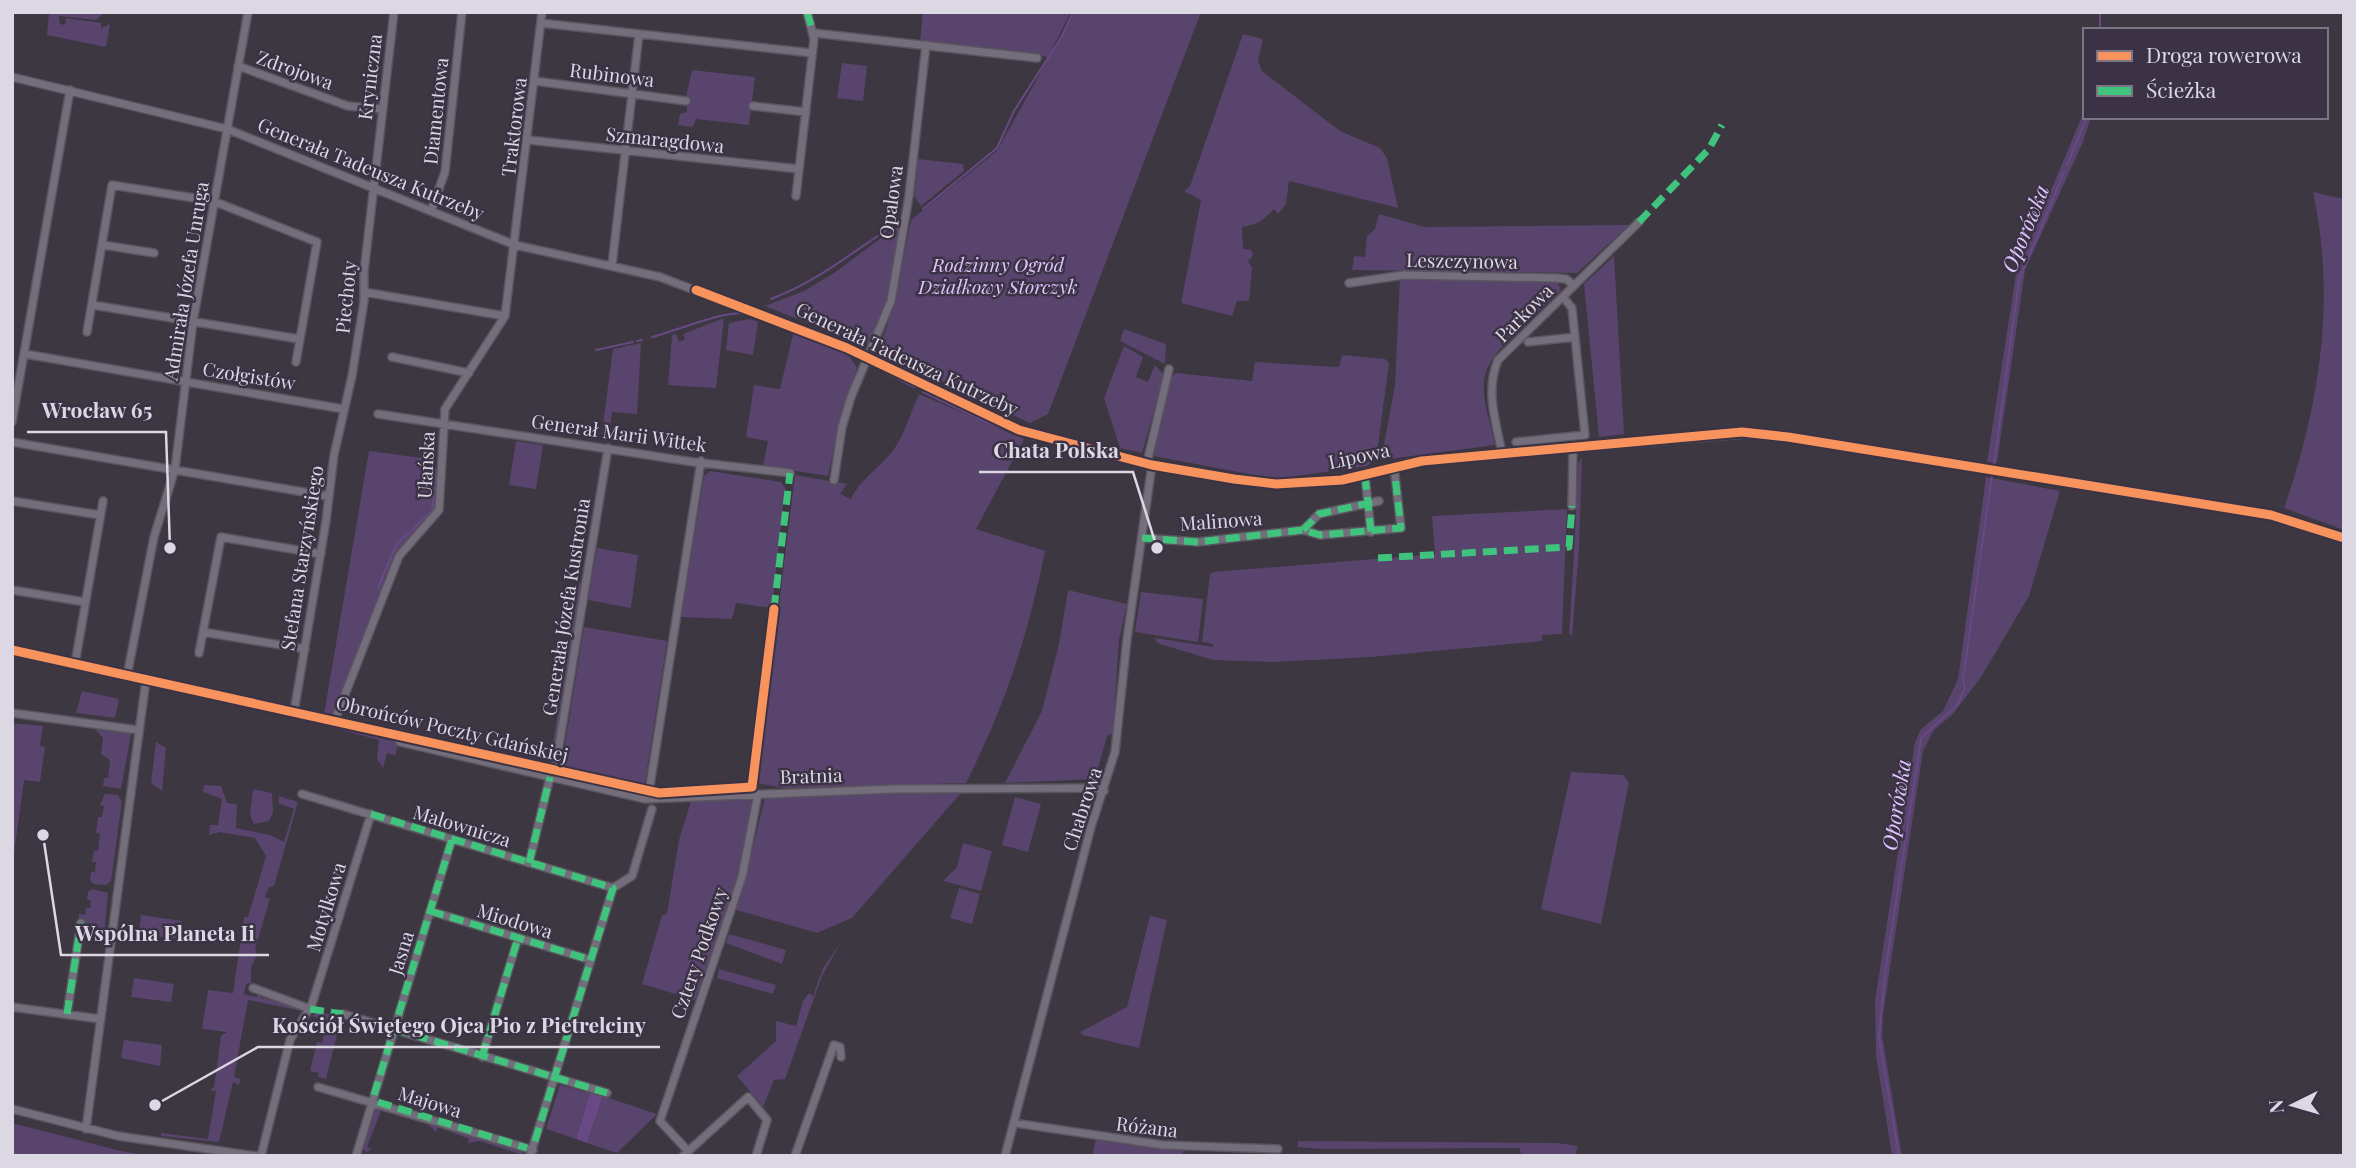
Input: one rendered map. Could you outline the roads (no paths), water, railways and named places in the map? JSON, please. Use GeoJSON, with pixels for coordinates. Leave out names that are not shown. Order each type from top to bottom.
{"type":"FeatureCollection","features":[{"type":"Feature","properties":{"kind":"street","name":"Admirała Józefa Unruga"},"geometry":{"type":"LineString","coordinates":[[127,676],[154,537],[168,502],[175,469],[193,322],[248,12]]}},
{"type":"Feature","properties":{"kind":"street","name":"Kryniczna"},"geometry":{"type":"LineString","coordinates":[[374,188],[394,12]]}},
{"type":"Feature","properties":{"kind":"street","name":"Diamentowa"},"geometry":{"type":"LineString","coordinates":[[431,211],[445,172],[462,12]]}},
{"type":"Feature","properties":{"kind":"street","name":"Traktorowa"},"geometry":{"type":"LineString","coordinates":[[515,244],[542,12]]}},
{"type":"Feature","properties":{"kind":"street"},"geometry":{"type":"LineString","coordinates":[[796,196],[814,33],[807,12]]}},
{"type":"Feature","properties":{"kind":"street"},"geometry":{"type":"LineString","coordinates":[[541,23],[812,53]]}},
{"type":"Feature","properties":{"kind":"street"},"geometry":{"type":"LineString","coordinates":[[814,33],[1037,58]]}},
{"type":"Feature","properties":{"kind":"street"},"geometry":{"type":"LineString","coordinates":[[612,265],[639,34]]}},
{"type":"Feature","properties":{"kind":"street","name":"Opalowa"},"geometry":{"type":"LineString","coordinates":[[834,480],[847,410],[891,301],[909,196],[926,45]]}},
{"type":"Feature","properties":{"kind":"street","name":"Zdrojowa"},"geometry":{"type":"LineString","coordinates":[[238,66],[348,106],[382,109]]}},
{"type":"Feature","properties":{"kind":"street","name":"Generała Tadeusza Kutrzeby"},"geometry":{"type":"LineString","coordinates":[[12,76],[227,129],[515,244],[560,257],[612,265],[696,289],[869,358],[1019,430],[1148,464]]}},
{"type":"Feature","properties":{"kind":"street","name":"Rubinowa"},"geometry":{"type":"LineString","coordinates":[[535,81],[686,101]]}},
{"type":"Feature","properties":{"kind":"street"},"geometry":{"type":"LineString","coordinates":[[12,422],[69,90]]}},
{"type":"Feature","properties":{"kind":"street"},"geometry":{"type":"LineString","coordinates":[[753,106],[806,112]]}},
{"type":"Feature","properties":{"kind":"street","name":"Szmaragdowa"},"geometry":{"type":"LineString","coordinates":[[528,140],[799,169]]}},
{"type":"Feature","properties":{"kind":"street"},"geometry":{"type":"LineString","coordinates":[[87,332],[112,185],[213,201],[317,242],[296,362]]}},
{"type":"Feature","properties":{"kind":"street","name":"Piechoty"},"geometry":{"type":"LineString","coordinates":[[343,409],[352,376],[364,292],[374,188]]}},
{"type":"Feature","properties":{"kind":"street","name":"Parkowa"},"geometry":{"type":"LineString","coordinates":[[1502,453],[1491,393],[1495,367],[1639,222]]}},
{"type":"Feature","properties":{"kind":"street","name":"Ułańska"},"geometry":{"type":"LineString","coordinates":[[335,720],[399,556],[439,510],[445,409],[505,316],[515,244]]}},
{"type":"Feature","properties":{"kind":"street"},"geometry":{"type":"LineString","coordinates":[[103,245],[154,253]]}},
{"type":"Feature","properties":{"kind":"street","name":"Leszczynowa"},"geometry":{"type":"LineString","coordinates":[[1349,283],[1404,275],[1556,278],[1574,285]]}},
{"type":"Feature","properties":{"kind":"street"},"geometry":{"type":"LineString","coordinates":[[364,292],[505,316]]}},
{"type":"Feature","properties":{"kind":"street"},"geometry":{"type":"LineString","coordinates":[[1516,442],[1585,435],[1572,308],[1563,297]]}},
{"type":"Feature","properties":{"kind":"street"},"geometry":{"type":"LineString","coordinates":[[93,305],[299,340]]}},
{"type":"Feature","properties":{"kind":"street"},"geometry":{"type":"LineString","coordinates":[[1528,342],[1575,337]]}},
{"type":"Feature","properties":{"kind":"street","name":"Czołgistów"},"geometry":{"type":"LineString","coordinates":[[25,354],[343,409]]}},
{"type":"Feature","properties":{"kind":"street"},"geometry":{"type":"LineString","coordinates":[[392,357],[469,373]]}},
{"type":"Feature","properties":{"kind":"street","name":"Chabrowa"},"geometry":{"type":"LineString","coordinates":[[1005,1156],[1091,827],[1118,736],[1125,659],[1142,538],[1148,464],[1169,369]]}},
{"type":"Feature","properties":{"kind":"street","name":"Stefana Starzyńskiego"},"geometry":{"type":"LineString","coordinates":[[294,712],[343,409]]}},
{"type":"Feature","properties":{"kind":"street","name":"Generał Marii Wittek"},"geometry":{"type":"LineString","coordinates":[[379,414],[790,473]]}},
{"type":"Feature","properties":{"kind":"street","name":"Lipowa"},"geometry":{"type":"LineString","coordinates":[[1148,464],[1276,484],[1365,476],[1394,467],[1502,453],[1735,432],[1766,434],[2271,515],[2344,538]]}},
{"type":"Feature","properties":{"kind":"street"},"geometry":{"type":"LineString","coordinates":[[12,442],[327,496]]}},
{"type":"Feature","properties":{"kind":"street"},"geometry":{"type":"LineString","coordinates":[[1572,506],[1576,446]]}},
{"type":"Feature","properties":{"kind":"street","name":"Generała Józefa Kustronia"},"geometry":{"type":"LineString","coordinates":[[529,863],[553,773],[608,448]]}},
{"type":"Feature","properties":{"kind":"street"},"geometry":{"type":"LineString","coordinates":[[649,792],[701,461]]}},
{"type":"Feature","properties":{"kind":"street","name":"Malinowa"},"geometry":{"type":"LineString","coordinates":[[1142,538],[1198,542],[1303,530],[1320,535],[1401,528],[1394,467]]}},
{"type":"Feature","properties":{"kind":"street"},"geometry":{"type":"LineString","coordinates":[[1365,476],[1371,532]]}},
{"type":"Feature","properties":{"kind":"street"},"geometry":{"type":"LineString","coordinates":[[12,501],[100,515]]}},
{"type":"Feature","properties":{"kind":"street"},"geometry":{"type":"LineString","coordinates":[[75,664],[103,501]]}},
{"type":"Feature","properties":{"kind":"street","name":"Malinowa"},"geometry":{"type":"LineString","coordinates":[[1303,530],[1319,514],[1380,501]]}},
{"type":"Feature","properties":{"kind":"street"},"geometry":{"type":"LineString","coordinates":[[199,653],[221,537],[321,554]]}},
{"type":"Feature","properties":{"kind":"street"},"geometry":{"type":"LineString","coordinates":[[12,590],[85,602]]}},
{"type":"Feature","properties":{"kind":"street"},"geometry":{"type":"LineString","coordinates":[[755,791],[774,609]]}},
{"type":"Feature","properties":{"kind":"street"},"geometry":{"type":"LineString","coordinates":[[203,632],[304,649]]}},
{"type":"Feature","properties":{"kind":"street","name":"Obrońców Poczty Gdańskiej"},"geometry":{"type":"LineString","coordinates":[[12,650],[145,682],[335,720],[553,773],[649,792],[755,791]]}},
{"type":"Feature","properties":{"kind":"street"},"geometry":{"type":"LineString","coordinates":[[86,1129],[145,682]]}},
{"type":"Feature","properties":{"kind":"street"},"geometry":{"type":"LineString","coordinates":[[12,713],[138,730]]}},
{"type":"Feature","properties":{"kind":"street","name":"Bratnia"},"geometry":{"type":"LineString","coordinates":[[400,741],[553,773],[639,798],[755,791],[1104,790]]}},
{"type":"Feature","properties":{"kind":"street","name":"Cztery Podkowy"},"geometry":{"type":"LineString","coordinates":[[755,791],[741,877],[660,1121],[685,1153],[748,1097],[767,1120],[756,1156]]}},
{"type":"Feature","properties":{"kind":"street","name":"Malownicza"},"geometry":{"type":"LineString","coordinates":[[302,794],[613,888]]}},
{"type":"Feature","properties":{"kind":"street"},"geometry":{"type":"LineString","coordinates":[[531,1153],[613,888],[632,876],[652,809]]}},
{"type":"Feature","properties":{"kind":"street","name":"Motylkowa"},"geometry":{"type":"LineString","coordinates":[[259,1156],[290,1040],[310,1009],[370,814]]}},
{"type":"Feature","properties":{"kind":"street","name":"Jasna"},"geometry":{"type":"LineString","coordinates":[[356,1156],[452,839]]}},
{"type":"Feature","properties":{"kind":"street","name":"Miodowa"},"geometry":{"type":"LineString","coordinates":[[430,911],[592,960]]}},
{"type":"Feature","properties":{"kind":"street"},"geometry":{"type":"LineString","coordinates":[[67,1014],[81,923]]}},
{"type":"Feature","properties":{"kind":"street"},"geometry":{"type":"LineString","coordinates":[[482,1057],[518,938]]}},
{"type":"Feature","properties":{"kind":"street"},"geometry":{"type":"LineString","coordinates":[[253,988],[310,1009]]}},
{"type":"Feature","properties":{"kind":"street"},"geometry":{"type":"LineString","coordinates":[[12,1007],[100,1019]]}},
{"type":"Feature","properties":{"kind":"street"},"geometry":{"type":"LineString","coordinates":[[342,1014],[607,1094]]}},
{"type":"Feature","properties":{"kind":"street"},"geometry":{"type":"LineString","coordinates":[[795,1156],[834,1045],[840,1047],[841,1057]]}},
{"type":"Feature","properties":{"kind":"street","name":"Majowa"},"geometry":{"type":"LineString","coordinates":[[318,1087],[373,1101],[531,1153]]}},
{"type":"Feature","properties":{"kind":"street"},"geometry":{"type":"LineString","coordinates":[[12,1109],[86,1129],[259,1156]]}},
{"type":"Feature","properties":{"kind":"street","name":"Różana"},"geometry":{"type":"LineString","coordinates":[[1014,1123],[1163,1145],[1278,1149]]}},
{"type":"Feature","properties":{"kind":"waterway"},"geometry":{"type":"LineString","coordinates":[[923,209],[997,148],[1014,111],[1062,36],[1073,12]]}},
{"type":"Feature","properties":{"kind":"waterway","name":"Oporówka"},"geometry":{"type":"LineString","coordinates":[[2100,12],[2100,28]]}},
{"type":"Feature","properties":{"kind":"waterway","name":"Oporówka"},"geometry":{"type":"LineString","coordinates":[[2067,165],[2086,119]]}},
{"type":"Feature","properties":{"kind":"waterway","name":"Oporówka"},"geometry":{"type":"LineString","coordinates":[[1994,464],[2019,280],[2064,172]]}},
{"type":"Feature","properties":{"kind":"waterway"},"geometry":{"type":"LineString","coordinates":[[771,299],[821,274],[899,222]]}},
{"type":"Feature","properties":{"kind":"waterway"},"geometry":{"type":"LineString","coordinates":[[652,337],[726,315],[745,314]]}},
{"type":"Feature","properties":{"kind":"waterway"},"geometry":{"type":"LineString","coordinates":[[752,316],[767,322]]}},
{"type":"Feature","properties":{"kind":"waterway"},"geometry":{"type":"LineString","coordinates":[[775,325],[848,354]]}},
{"type":"Feature","properties":{"kind":"waterway"},"geometry":{"type":"LineString","coordinates":[[637,341],[642,340]]}},
{"type":"Feature","properties":{"kind":"waterway"},"geometry":{"type":"LineString","coordinates":[[596,350],[633,342]]}},
{"type":"Feature","properties":{"kind":"waterway"},"geometry":{"type":"LineString","coordinates":[[885,372],[914,387]]}},
{"type":"Feature","properties":{"kind":"waterway"},"geometry":{"type":"LineString","coordinates":[[923,392],[986,422],[1037,441]]}},
{"type":"Feature","properties":{"kind":"waterway"},"geometry":{"type":"LineString","coordinates":[[378,588],[396,545],[432,511],[437,469]]}},
{"type":"Feature","properties":{"kind":"waterway","name":"Oporówka"},"geometry":{"type":"LineString","coordinates":[[1899,1156],[1879,1037],[1885,974],[1921,738],[1958,704],[1965,688],[1963,679],[1992,475]]}},
{"type":"Feature","properties":{"kind":"place","name":"Wrocław 65"},"geometry":{"type":"Point","coordinates":[170,548]}},
{"type":"Feature","properties":{"kind":"place","name":"Chata Polska"},"geometry":{"type":"Point","coordinates":[1157,548]}},
{"type":"Feature","properties":{"kind":"place","name":"Wspólna Planeta Ii"},"geometry":{"type":"Point","coordinates":[43,835]}},
{"type":"Feature","properties":{"kind":"place","name":"Kościół Świętego Ojca Pio z Pietrelciny"},"geometry":{"type":"Point","coordinates":[155,1105]}},
{"type":"Feature","properties":{"kind":"park label","name":"Rodzinny Ogród Działkowy Storczyk"},"geometry":{"type":"Point","coordinates":[998,276]}}]}
